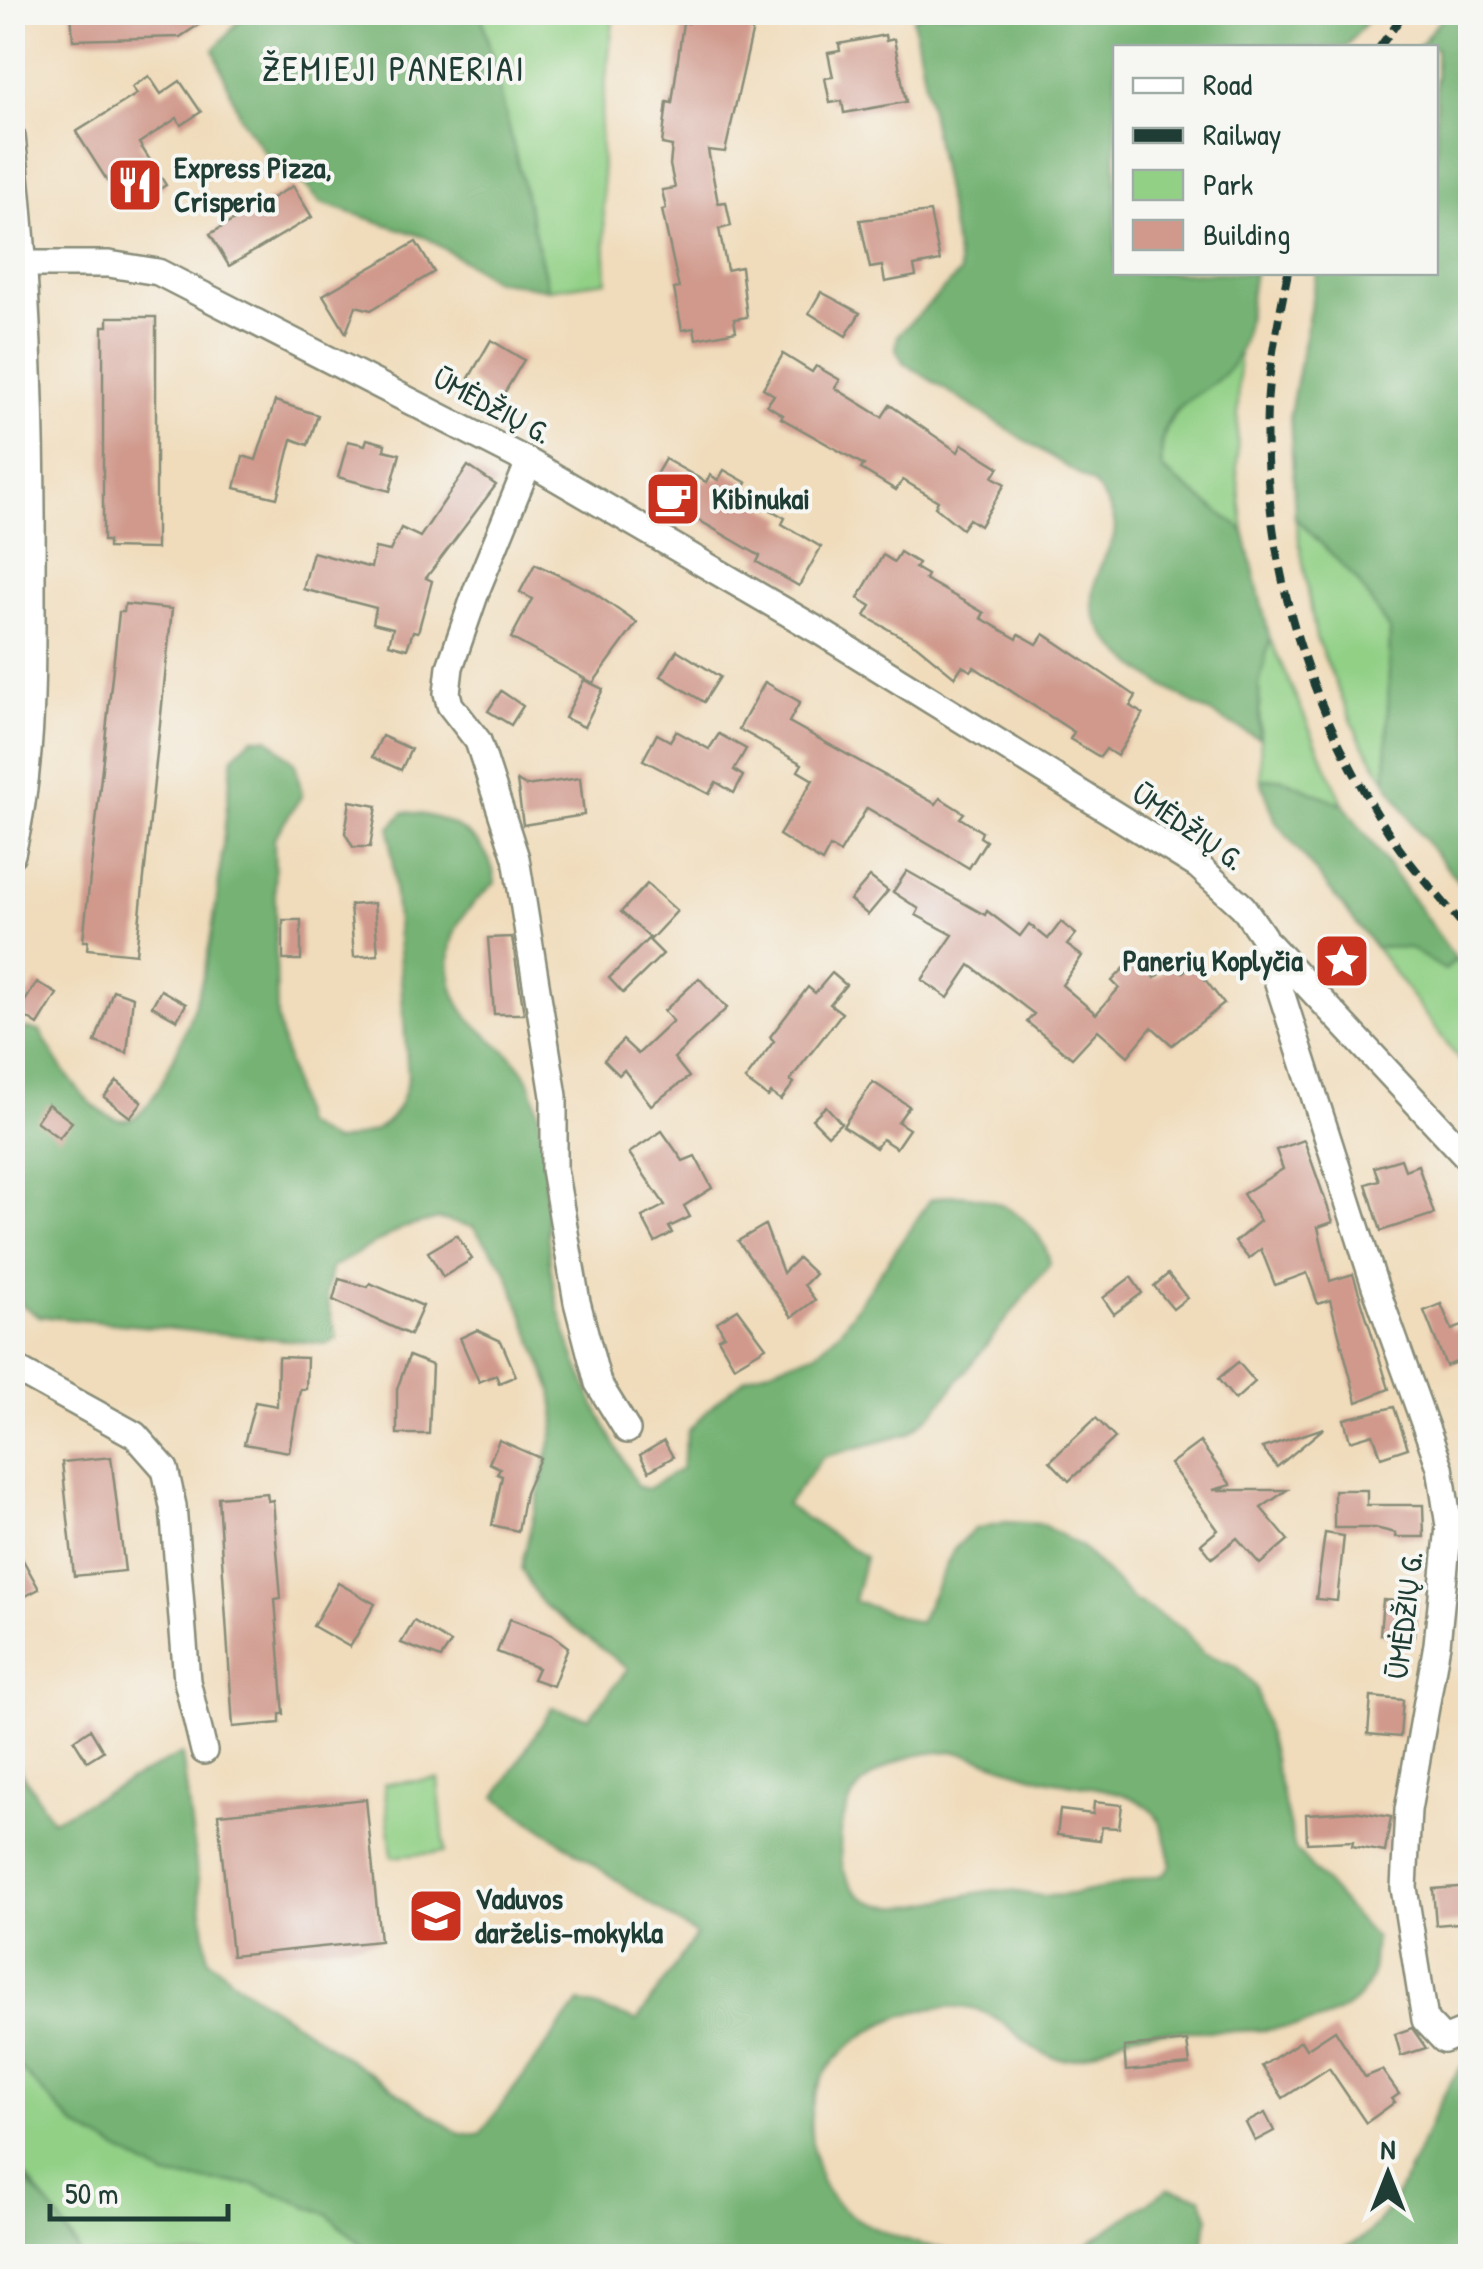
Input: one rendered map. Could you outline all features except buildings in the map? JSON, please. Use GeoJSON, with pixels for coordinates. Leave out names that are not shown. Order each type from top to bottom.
{"type":"FeatureCollection","features":[{"type":"Feature","properties":{"kind":"street"},"geometry":{"type":"LineString","coordinates":[[12,138],[26,264],[33,554],[32,734],[12,854]]}},
{"type":"Feature","properties":{"kind":"street","name":"ŪMĖDŽIŲ G."},"geometry":{"type":"LineString","coordinates":[[26,264],[108,264],[158,272],[530,462],[819,631],[1198,866],[1243,908],[1263,936],[1375,1286],[1440,1467],[1449,1526],[1437,1644],[1408,1810],[1404,1888],[1425,2020],[1444,2040],[1470,2030]]}},
{"type":"Feature","properties":{"kind":"street"},"geometry":{"type":"LineString","coordinates":[[530,462],[478,589],[450,667],[447,692],[450,705],[478,741],[516,858],[554,1096],[554,1168],[576,1302],[598,1383],[626,1430]]}},
{"type":"Feature","properties":{"kind":"street"},"geometry":{"type":"LineString","coordinates":[[1263,936],[1470,1160]]}},
{"type":"Feature","properties":{"kind":"street"},"geometry":{"type":"LineString","coordinates":[[12,1367],[135,1435],[165,1469],[173,1506],[187,1681],[204,1752]]}},
{"type":"Feature","properties":{"kind":"green space"},"geometry":{"type":"Polygon","coordinates":[[[246,13],[481,13],[548,289],[494,280],[427,238],[321,203],[304,184],[281,176],[240,117],[214,50],[246,13]]]}},
{"type":"Feature","properties":{"kind":"green space"},"geometry":{"type":"Polygon","coordinates":[[[481,13],[614,13],[600,127],[607,281],[548,289],[481,13]]]}},
{"type":"Feature","properties":{"kind":"green space"},"geometry":{"type":"Polygon","coordinates":[[[925,13],[1373,13],[1348,45],[1113,45],[1113,275],[1254,275],[1239,351],[1216,381],[1177,410],[1167,423],[1162,469],[1244,531],[1270,639],[1259,685],[1259,738],[1157,681],[1110,641],[1097,620],[1093,598],[1096,579],[1115,531],[1114,519],[1094,484],[904,363],[896,350],[898,335],[960,273],[913,18],[925,13]]]}},
{"type":"Feature","properties":{"kind":"green space"},"geometry":{"type":"Polygon","coordinates":[[[1446,13],[1470,13],[1470,896],[1417,831],[1386,780],[1390,631],[1356,579],[1295,517],[1290,413],[1317,275],[1438,275],[1438,45],[1420,45],[1446,13]]]}},
{"type":"Feature","properties":{"kind":"green space"},"geometry":{"type":"Polygon","coordinates":[[[1239,353],[1237,471],[1244,531],[1162,469],[1162,447],[1174,415],[1239,353]]]}},
{"type":"Feature","properties":{"kind":"green space"},"geometry":{"type":"Polygon","coordinates":[[[1295,517],[1356,579],[1390,631],[1386,780],[1359,738],[1316,638],[1295,517]]]}},
{"type":"Feature","properties":{"kind":"green space"},"geometry":{"type":"Polygon","coordinates":[[[1270,639],[1344,805],[1280,778],[1261,780],[1259,685],[1270,639]]]}},
{"type":"Feature","properties":{"kind":"green space"},"geometry":{"type":"Polygon","coordinates":[[[252,738],[268,738],[295,763],[302,795],[274,838],[277,1018],[302,1124],[333,1142],[384,1125],[398,1107],[408,1077],[390,828],[404,812],[420,814],[464,831],[485,853],[495,883],[456,928],[450,955],[453,987],[468,1016],[514,1059],[531,1086],[542,1134],[550,1259],[559,1311],[587,1388],[637,1486],[647,1489],[681,1469],[688,1431],[745,1378],[817,1352],[840,1331],[930,1200],[967,1196],[1004,1206],[1034,1230],[1044,1246],[1050,1264],[933,1413],[908,1434],[823,1457],[786,1505],[865,1557],[854,1601],[919,1623],[954,1549],[975,1529],[1006,1522],[1041,1524],[1080,1546],[1132,1599],[1183,1629],[1203,1653],[1237,1666],[1256,1688],[1295,1849],[1375,1939],[1371,1977],[1355,2001],[1331,2016],[1301,2025],[1266,2030],[1139,2033],[1080,2057],[1060,2059],[1040,2052],[990,2015],[967,2008],[942,2007],[890,2020],[846,2050],[829,2068],[817,2089],[812,2109],[813,2151],[827,2192],[865,2223],[890,2234],[944,2249],[991,2256],[374,2256],[328,2214],[255,2185],[166,2177],[75,2126],[13,2060],[12,1757],[52,1820],[182,1754],[208,1958],[239,1985],[460,2134],[480,2134],[579,2002],[637,2021],[696,1935],[496,1797],[552,1708],[589,1718],[628,1669],[541,1603],[521,1568],[556,1421],[552,1390],[505,1267],[473,1227],[439,1219],[403,1228],[331,1268],[326,1294],[336,1338],[328,1344],[39,1316],[13,1299],[13,1026],[40,1031],[76,1086],[101,1111],[127,1120],[151,1101],[174,1058],[203,976],[233,756],[252,738]],[[952,1751],[915,1756],[882,1769],[852,1797],[845,1813],[840,1849],[849,1883],[860,1895],[875,1903],[903,1906],[997,1890],[1064,1895],[1163,1875],[1171,1865],[1158,1818],[1137,1800],[1038,1777],[952,1751]]]}},
{"type":"Feature","properties":{"kind":"green space"},"geometry":{"type":"Polygon","coordinates":[[[1280,778],[1344,805],[1456,959],[1445,970],[1409,948],[1375,947],[1276,822],[1261,780],[1280,778]]]}},
{"type":"Feature","properties":{"kind":"green space"},"geometry":{"type":"Polygon","coordinates":[[[1375,947],[1409,948],[1445,970],[1456,959],[1470,976],[1470,1075],[1375,947]]]}},
{"type":"Feature","properties":{"kind":"green space"},"geometry":{"type":"Polygon","coordinates":[[[438,1779],[445,1852],[392,1857],[384,1784],[438,1779]]]}},
{"type":"Feature","properties":{"kind":"green space"},"geometry":{"type":"Polygon","coordinates":[[[12,2060],[75,2126],[166,2177],[255,2185],[328,2214],[374,2256],[79,2256],[77,2246],[32,2183],[13,2165],[12,2060]]]}},
{"type":"Feature","properties":{"kind":"green space"},"geometry":{"type":"Polygon","coordinates":[[[1470,2060],[1470,2256],[1324,2256],[1362,2239],[1382,2217],[1411,2167],[1447,2089],[1470,2060]]]}},
{"type":"Feature","properties":{"kind":"green space"},"geometry":{"type":"Polygon","coordinates":[[[13,2165],[59,2218],[79,2256],[13,2256],[13,2165]]]}},
{"type":"Feature","properties":{"kind":"green space"},"geometry":{"type":"Polygon","coordinates":[[[1169,2188],[1201,2197],[1209,2217],[1199,2256],[1049,2256],[1077,2251],[1169,2188]]]}},
{"type":"Feature","properties":{"kind":"railway"},"geometry":{"type":"LineString","coordinates":[[1381,45],[1405,12]]}},
{"type":"Feature","properties":{"kind":"railway"},"geometry":{"type":"LineString","coordinates":[[1287,275],[1270,374],[1267,465],[1272,521],[1295,630],[1313,683],[1360,785],[1398,846],[1470,934]]}},
{"type":"Feature","properties":{"kind":"place","name":"Express Pizza, Crisperia"},"geometry":{"type":"Point","coordinates":[135,185]}},
{"type":"Feature","properties":{"kind":"place","name":"Kibinukai"},"geometry":{"type":"Point","coordinates":[673,499]}},
{"type":"Feature","properties":{"kind":"place","name":"Panerių Koplyčia"},"geometry":{"type":"Point","coordinates":[1342,961]}},
{"type":"Feature","properties":{"kind":"place","name":"Vaduvos darželis-mokykla"},"geometry":{"type":"Point","coordinates":[436,1916]}},
{"type":"Feature","properties":{"kind":"district","name":"ŽEMIEJI PANERIAI"},"geometry":{"type":"Point","coordinates":[394,69]}}]}
